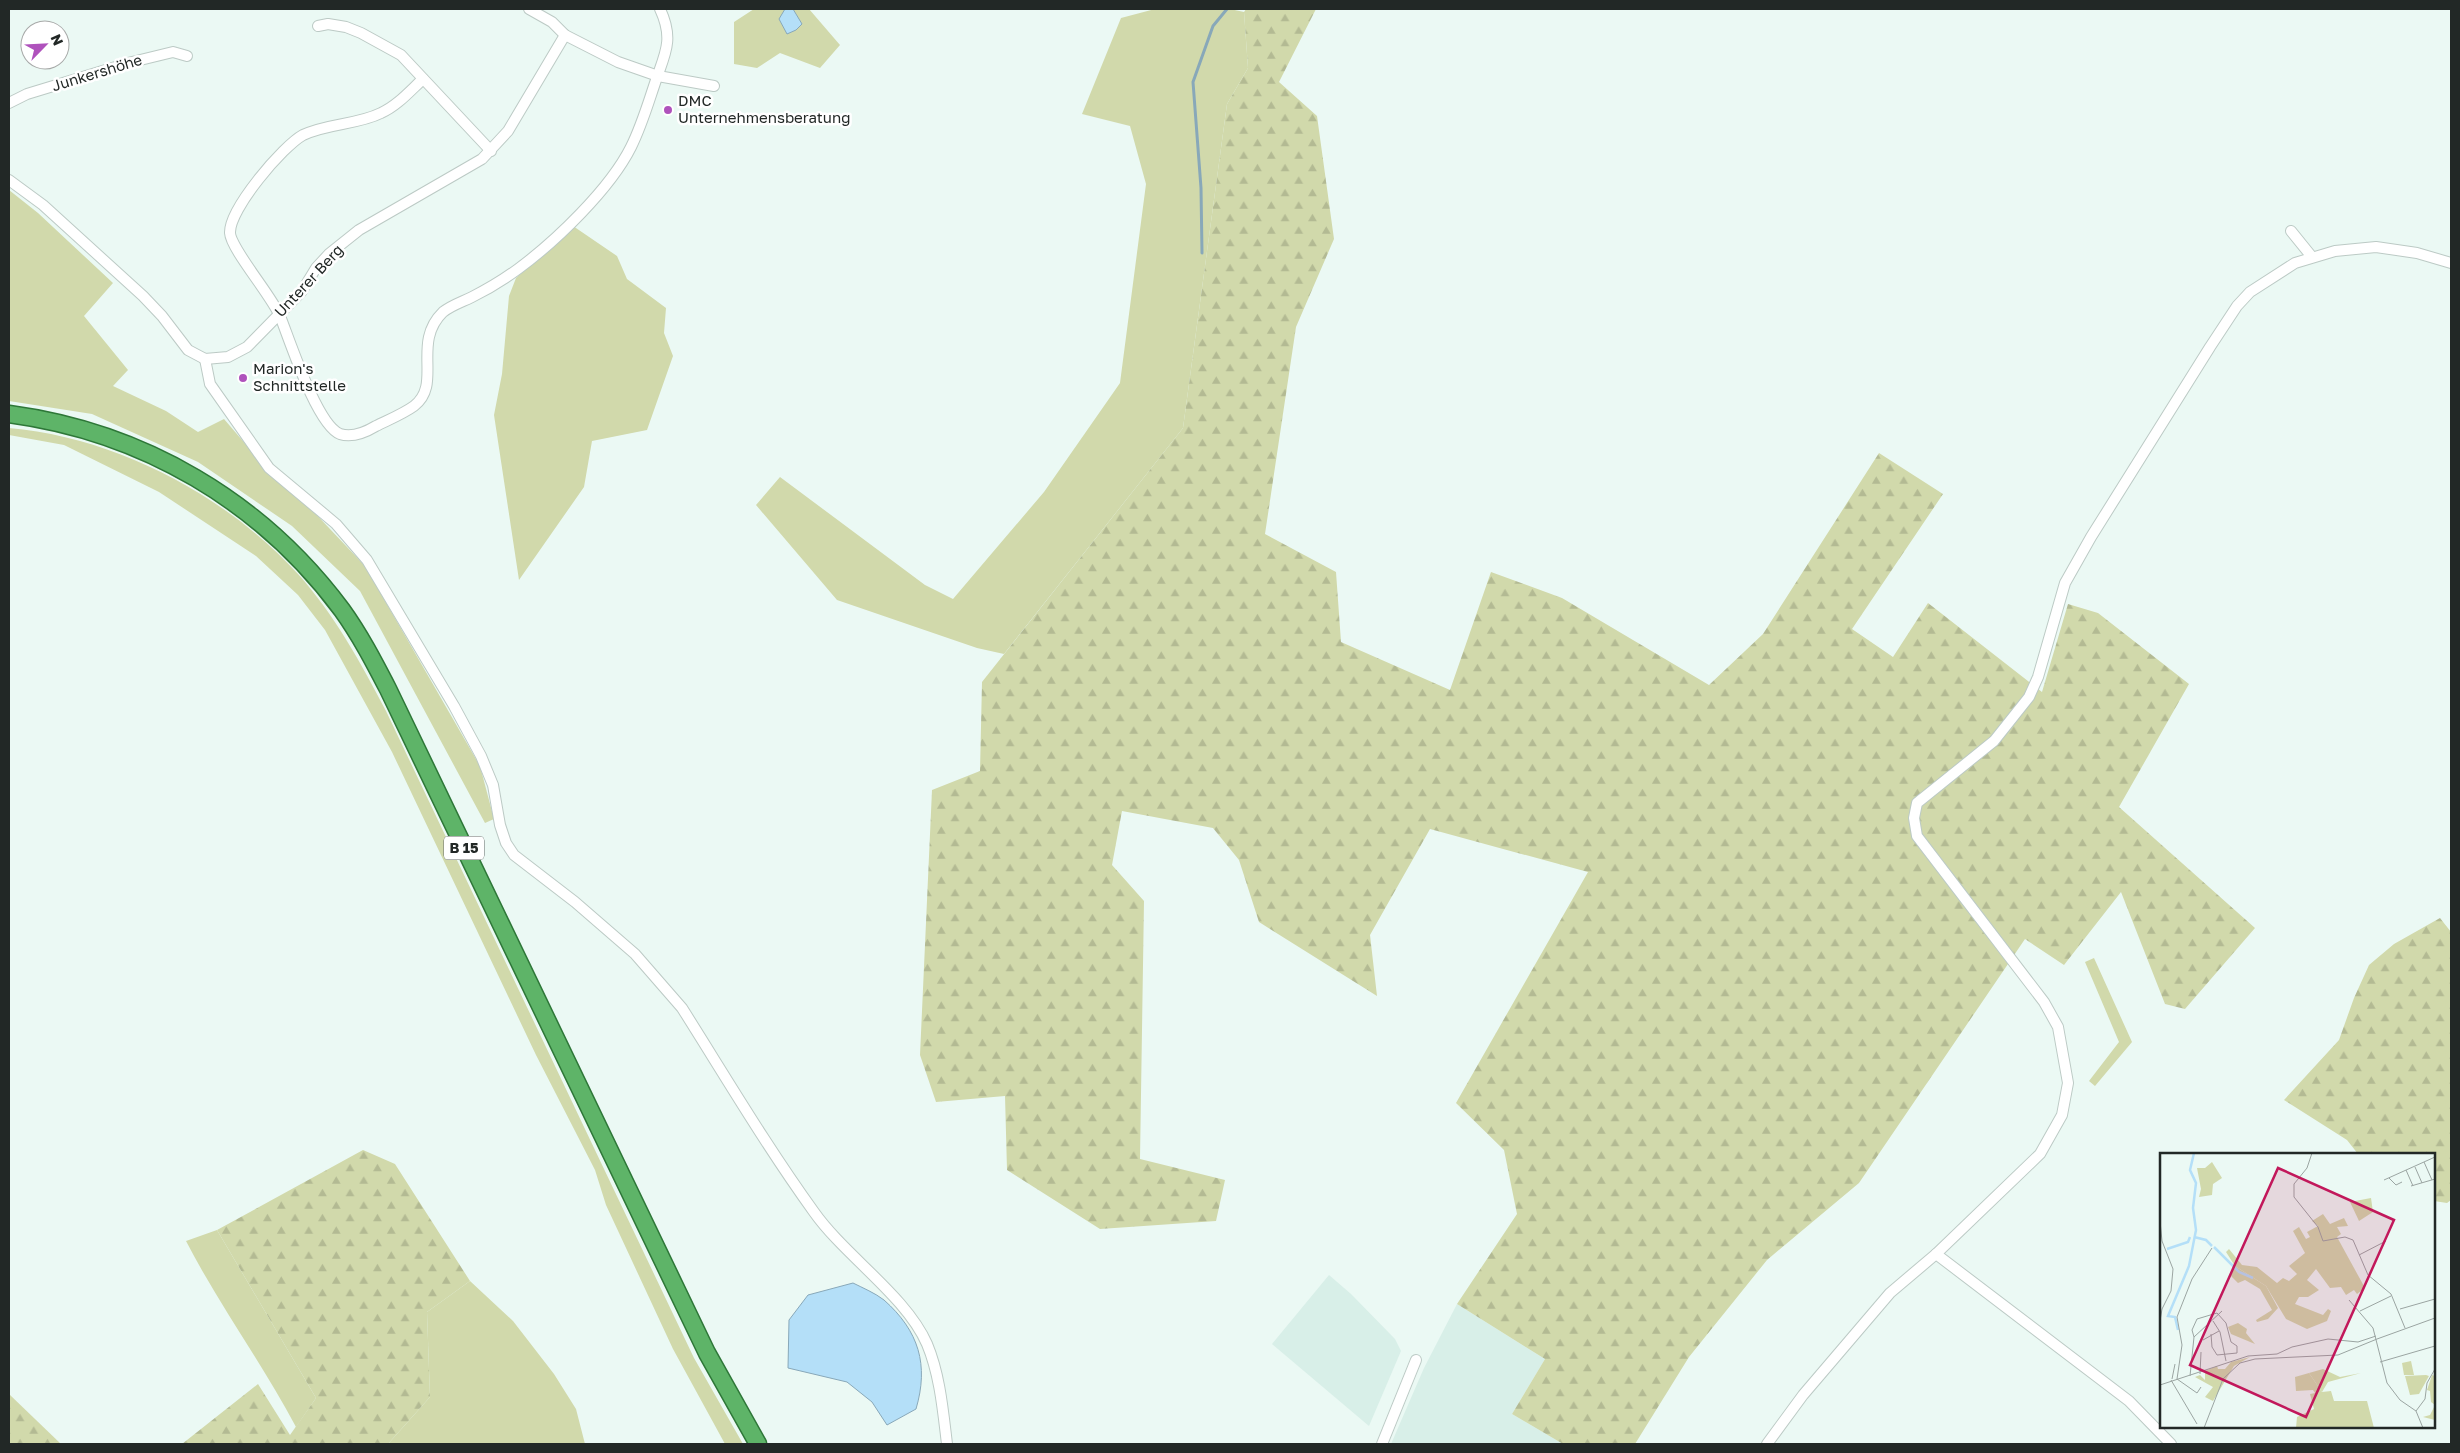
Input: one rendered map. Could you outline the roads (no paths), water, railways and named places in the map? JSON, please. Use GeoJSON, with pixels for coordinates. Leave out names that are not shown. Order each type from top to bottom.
{"type":"FeatureCollection","features":[{"type":"Feature","properties":{"kind":"highway","name":"B 15"},"geometry":{"type":"LineString","coordinates":[[9,414],[110,437],[151,454],[201,480],[242,508],[276,536],[310,571],[343,612],[388,689],[706,1353],[758,1444]]}},
{"type":"Feature","properties":{"kind":"street"},"geometry":{"type":"LineString","coordinates":[[529,9],[552,22],[565,34],[618,62],[658,76],[714,86]]}},
{"type":"Feature","properties":{"kind":"street"},"geometry":{"type":"LineString","coordinates":[[423,79],[384,112],[369,118],[317,131],[293,142],[259,180],[234,216],[230,232],[233,244],[279,314],[318,409],[329,427],[342,435],[355,435],[370,430],[416,405],[424,393],[428,381],[426,348],[433,323],[445,310],[490,288],[522,267],[578,215],[609,181],[634,140],[668,52],[666,23],[660,9]]}},
{"type":"Feature","properties":{"kind":"street"},"geometry":{"type":"LineString","coordinates":[[318,26],[328,24],[361,32],[401,55],[491,151]]}},
{"type":"Feature","properties":{"kind":"street","name":"Unterer Berg"},"geometry":{"type":"LineString","coordinates":[[205,359],[228,357],[240,352],[302,291],[316,268],[329,254],[359,230],[454,177],[491,151],[508,131],[565,34]]}},
{"type":"Feature","properties":{"kind":"street","name":"Junkershöhe"},"geometry":{"type":"LineString","coordinates":[[9,103],[27,94],[132,62],[173,52],[187,56]]}},
{"type":"Feature","properties":{"kind":"street"},"geometry":{"type":"LineString","coordinates":[[9,180],[43,205],[110,265],[162,316],[188,350],[205,359],[210,384],[269,468],[330,519],[367,560],[454,706],[481,756],[493,785],[500,825],[506,843],[514,855],[575,902],[635,954],[682,1008],[814,1213],[848,1252],[898,1303],[914,1323],[926,1343],[934,1367],[947,1444]]}},
{"type":"Feature","properties":{"kind":"street"},"geometry":{"type":"LineString","coordinates":[[2291,231],[2312,257]]}},
{"type":"Feature","properties":{"kind":"street"},"geometry":{"type":"LineString","coordinates":[[1767,1444],[1803,1395],[1890,1293],[1936,1254],[2040,1154],[2062,1115],[2068,1083],[2058,1027],[2044,1002],[1917,836],[1914,818],[1917,802],[1994,741],[2030,697],[2038,677],[2065,583],[2091,537],[2237,306],[2250,292],[2273,275],[2295,263],[2335,251],[2376,247],[2418,253],[2451,263]]}},
{"type":"Feature","properties":{"kind":"street"},"geometry":{"type":"LineString","coordinates":[[1936,1254],[2129,1400],[2171,1444]]}},
{"type":"Feature","properties":{"kind":"street"},"geometry":{"type":"LineString","coordinates":[[1382,1444],[1416,1360]]}},
{"type":"Feature","properties":{"kind":"water"},"geometry":{"type":"Polygon","coordinates":[[[785,9],[793,9],[802,24],[796,30],[787,34],[779,19],[785,9]]]}},
{"type":"Feature","properties":{"kind":"water"},"geometry":{"type":"Polygon","coordinates":[[[853,1283],[880,1297],[896,1312],[906,1324],[918,1350],[921,1363],[921,1378],[916,1409],[887,1425],[872,1402],[847,1382],[788,1368],[789,1320],[808,1295],[853,1283]]]}},
{"type":"Feature","properties":{"kind":"waterway"},"geometry":{"type":"LineString","coordinates":[[1202,253],[1201,188],[1193,82],[1213,26],[1227,9]]}},
{"type":"Feature","properties":{"kind":"place","name":"DMC Unternehmensberatung"},"geometry":{"type":"Point","coordinates":[668,110]}},
{"type":"Feature","properties":{"kind":"place","name":"Marion's Schnittstelle"},"geometry":{"type":"Point","coordinates":[243,378]}}]}
